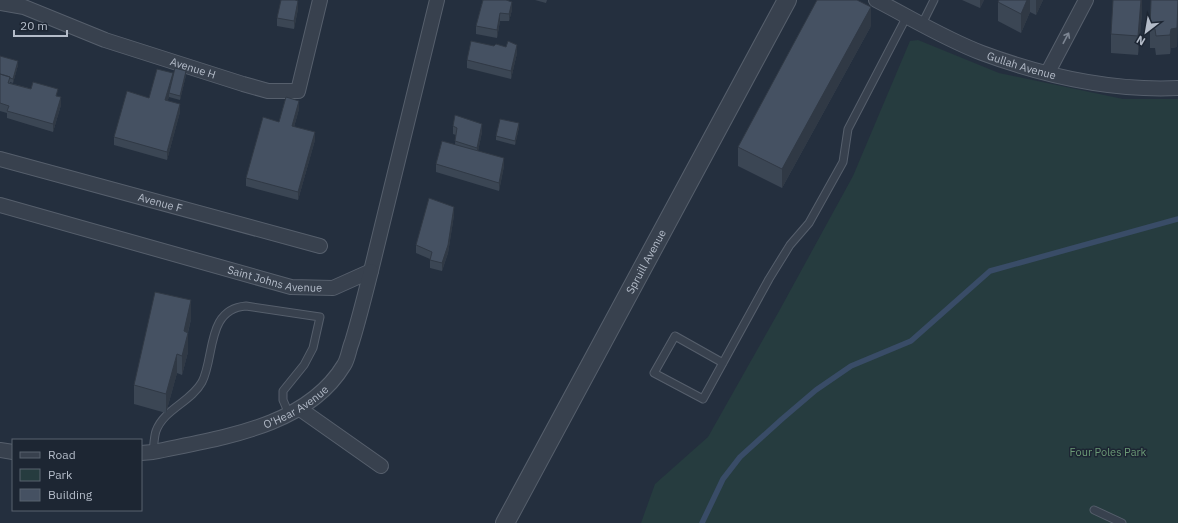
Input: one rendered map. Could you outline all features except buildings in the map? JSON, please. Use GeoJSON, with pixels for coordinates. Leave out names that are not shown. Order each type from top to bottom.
{"type":"FeatureCollection","features":[{"type":"Feature","properties":{"kind":"street","name":"Avenue H"},"geometry":{"type":"LineString","coordinates":[[1,3],[24,7],[104,40],[243,84],[268,91],[298,91],[320,0]]}},
{"type":"Feature","properties":{"kind":"street"},"geometry":{"type":"LineString","coordinates":[[371,271],[437,0]]}},
{"type":"Feature","properties":{"kind":"street","name":"Spruill Avenue"},"geometry":{"type":"LineString","coordinates":[[505,523],[787,0]]}},
{"type":"Feature","properties":{"kind":"street","name":"Gullah Avenue"},"geometry":{"type":"LineString","coordinates":[[876,0],[981,53],[1048,72],[1098,84],[1178,88]]}},
{"type":"Feature","properties":{"kind":"street"},"geometry":{"type":"LineString","coordinates":[[1048,72],[1086,0]]}},
{"type":"Feature","properties":{"kind":"street","name":"Avenue F"},"geometry":{"type":"LineString","coordinates":[[0,159],[320,246]]}},
{"type":"Feature","properties":{"kind":"street","name":"Saint Johns Avenue"},"geometry":{"type":"LineString","coordinates":[[0,205],[291,287],[334,288],[371,271]]}},
{"type":"Feature","properties":{"kind":"street","name":"O'Hear Avenue"},"geometry":{"type":"LineString","coordinates":[[147,452],[224,437],[256,428],[294,411],[326,388],[345,364],[361,314],[371,271]]}},
{"type":"Feature","properties":{"kind":"street"},"geometry":{"type":"LineString","coordinates":[[294,411],[381,466]]}},
{"type":"Feature","properties":{"kind":"street"},"geometry":{"type":"LineString","coordinates":[[0,450],[12,452]]}},
{"type":"Feature","properties":{"kind":"lane"},"geometry":{"type":"LineString","coordinates":[[922,24],[934,0]]}},
{"type":"Feature","properties":{"kind":"lane"},"geometry":{"type":"LineString","coordinates":[[723,363],[675,336],[654,373],[703,399],[723,363],[768,279],[790,245],[809,223],[844,162],[848,129],[907,16]]}},
{"type":"Feature","properties":{"kind":"lane"},"geometry":{"type":"LineString","coordinates":[[147,452],[156,430],[163,419],[197,390],[203,381],[217,327],[228,312],[237,307],[246,306],[320,317],[313,348],[304,365],[283,390],[283,400],[294,411]]}},
{"type":"Feature","properties":{"kind":"lane"},"geometry":{"type":"LineString","coordinates":[[1094,510],[1122,523]]}},
{"type":"Feature","properties":{"kind":"green space","name":"Four Poles Park"},"geometry":{"type":"Polygon","coordinates":[[[918,40],[999,73],[1123,99],[1178,99],[1178,523],[641,523],[655,484],[708,437],[853,176],[910,41],[918,40]]]}},
{"type":"Feature","properties":{"kind":"waterway"},"geometry":{"type":"LineString","coordinates":[[702,523],[723,479],[740,457],[782,419],[816,390],[851,366],[911,341],[990,271],[1178,219]]}}]}
